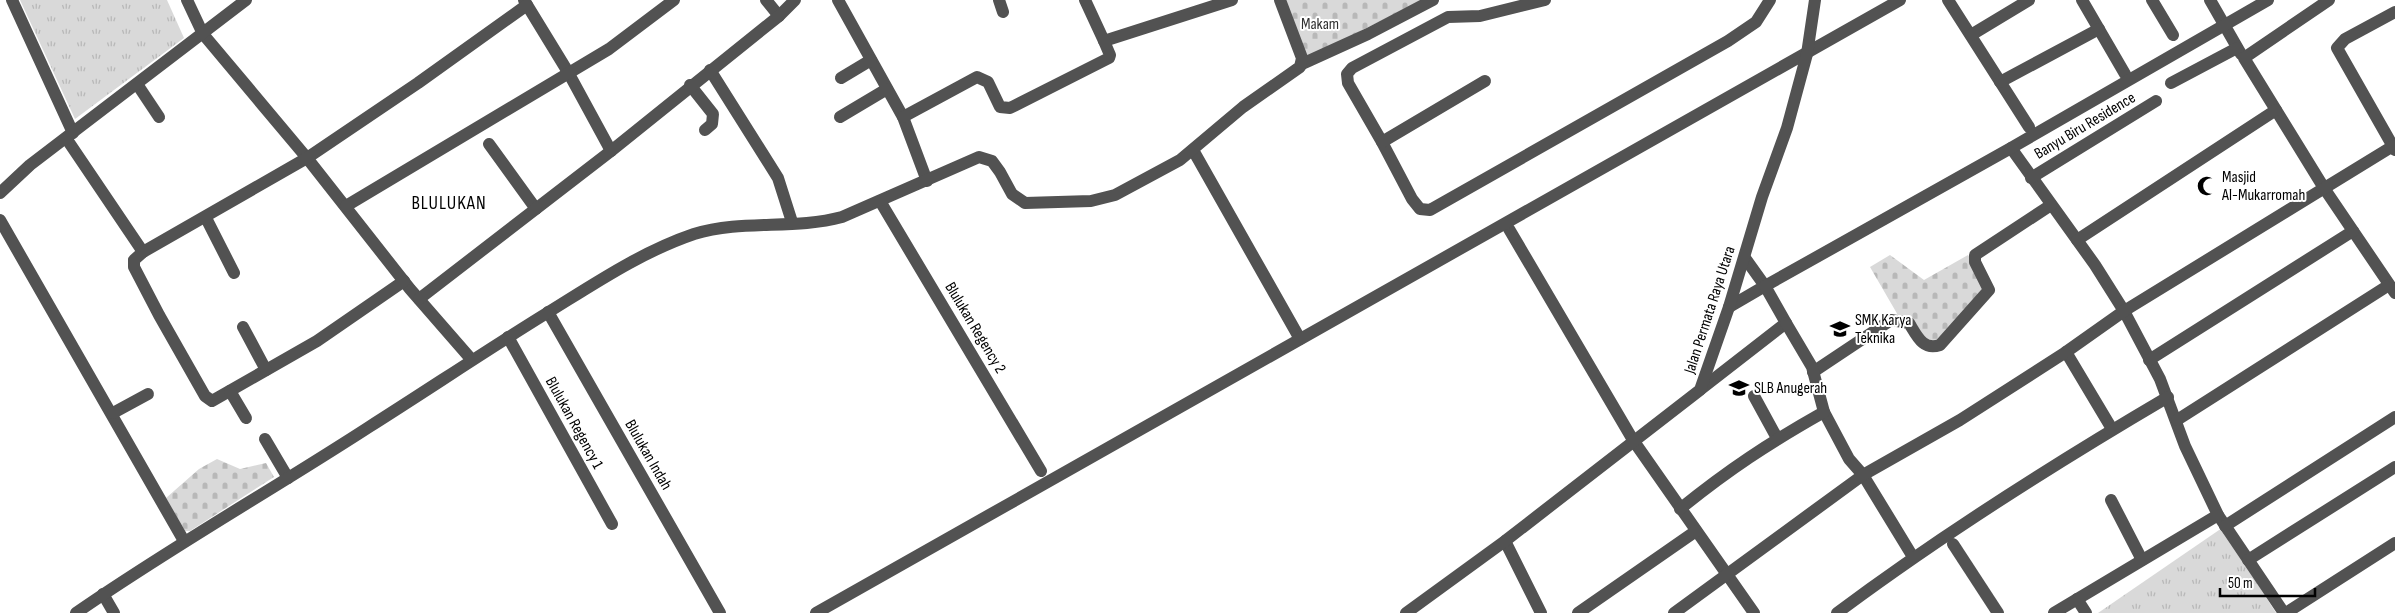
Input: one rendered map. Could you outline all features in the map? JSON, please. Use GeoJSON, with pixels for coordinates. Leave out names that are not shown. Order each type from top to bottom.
{"type":"FeatureCollection","features":[{"type":"Feature","properties":{"kind":"street"},"geometry":{"type":"LineString","coordinates":[[12,0],[70,136],[143,252]]}},
{"type":"Feature","properties":{"kind":"street"},"geometry":{"type":"LineString","coordinates":[[186,0],[204,34],[346,206],[404,281],[471,359]]}},
{"type":"Feature","properties":{"kind":"street"},"geometry":{"type":"LineString","coordinates":[[0,193],[30,165],[204,34],[246,0]]}},
{"type":"Feature","properties":{"kind":"street"},"geometry":{"type":"LineString","coordinates":[[346,206],[609,48],[674,0]]}},
{"type":"Feature","properties":{"kind":"street"},"geometry":{"type":"LineString","coordinates":[[766,0],[779,16]]}},
{"type":"Feature","properties":{"kind":"street"},"geometry":{"type":"LineString","coordinates":[[419,299],[611,151],[690,85],[779,16],[795,0]]}},
{"type":"Feature","properties":{"kind":"street"},"geometry":{"type":"LineString","coordinates":[[838,0],[903,117],[927,181]]}},
{"type":"Feature","properties":{"kind":"street"},"geometry":{"type":"LineString","coordinates":[[903,117],[977,77],[988,82],[1000,107],[1010,108],[1109,58],[1110,55],[1085,0]]}},
{"type":"Feature","properties":{"kind":"street"},"geometry":{"type":"LineString","coordinates":[[1104,41],[1232,0]]}},
{"type":"Feature","properties":{"kind":"street"},"geometry":{"type":"LineString","coordinates":[[1280,0],[1302,58],[1302,64]]}},
{"type":"Feature","properties":{"kind":"street"},"geometry":{"type":"LineString","coordinates":[[76,613],[184,541],[288,478],[471,359],[638,258],[692,235],[715,228],[830,220],[880,201],[974,159],[984,158],[996,166],[1012,194],[1018,200],[1032,204],[1091,201],[1115,195],[1132,188],[1180,160],[1249,102],[1302,64],[1368,34],[1433,0]]}},
{"type":"Feature","properties":{"kind":"street"},"geometry":{"type":"LineString","coordinates":[[1544,0],[1486,15],[1448,17],[1352,68],[1347,74],[1348,83],[1415,204],[1423,210],[1430,210],[1728,41],[1756,22],[1770,0]]}},
{"type":"Feature","properties":{"kind":"street","name":"Jalan Permata Raya Utara"},"geometry":{"type":"LineString","coordinates":[[1406,613],[1505,541],[1700,390],[1729,306],[1762,198],[1787,128],[1815,0]]}},
{"type":"Feature","properties":{"kind":"street"},"geometry":{"type":"LineString","coordinates":[[816,613],[1790,64],[1900,0]]}},
{"type":"Feature","properties":{"kind":"street"},"geometry":{"type":"LineString","coordinates":[[1948,0],[2029,127]]}},
{"type":"Feature","properties":{"kind":"street"},"geometry":{"type":"LineString","coordinates":[[1970,35],[2029,0]]}},
{"type":"Feature","properties":{"kind":"street"},"geometry":{"type":"LineString","coordinates":[[2082,0],[2125,74]]}},
{"type":"Feature","properties":{"kind":"street"},"geometry":{"type":"LineString","coordinates":[[2152,0],[2173,35]]}},
{"type":"Feature","properties":{"kind":"street"},"geometry":{"type":"LineString","coordinates":[[2176,420],[2391,282],[2352,231],[2324,188],[2210,0]]}},
{"type":"Feature","properties":{"kind":"street"},"geometry":{"type":"LineString","coordinates":[[1729,306],[2268,0]]}},
{"type":"Feature","properties":{"kind":"street"},"geometry":{"type":"LineString","coordinates":[[2171,83],[2241,53],[2329,0]]}},
{"type":"Feature","properties":{"kind":"street"},"geometry":{"type":"LineString","coordinates":[[404,281],[318,341],[214,401],[205,396],[158,315],[134,267],[134,260],[143,252],[206,218],[307,158],[418,83],[525,3],[568,72],[611,151]]}},
{"type":"Feature","properties":{"kind":"street"},"geometry":{"type":"LineString","coordinates":[[1674,613],[1863,475],[1960,420],[2066,352],[2124,311],[2324,188],[2394,148],[2336,48],[2345,39],[2395,12]]}},
{"type":"Feature","properties":{"kind":"street"},"geometry":{"type":"LineString","coordinates":[[2000,82],[2099,29]]}},
{"type":"Feature","properties":{"kind":"street"},"geometry":{"type":"LineString","coordinates":[[841,78],[871,60]]}},
{"type":"Feature","properties":{"kind":"street"},"geometry":{"type":"LineString","coordinates":[[710,70],[778,178],[792,222]]}},
{"type":"Feature","properties":{"kind":"street"},"geometry":{"type":"LineString","coordinates":[[1382,142],[1485,81]]}},
{"type":"Feature","properties":{"kind":"street"},"geometry":{"type":"LineString","coordinates":[[137,84],[159,118]]}},
{"type":"Feature","properties":{"kind":"street"},"geometry":{"type":"LineString","coordinates":[[690,85],[712,114],[712,124],[705,130]]}},
{"type":"Feature","properties":{"kind":"street"},"geometry":{"type":"LineString","coordinates":[[840,117],[887,89]]}},
{"type":"Feature","properties":{"kind":"street","name":"Banyu Biru Residence"},"geometry":{"type":"LineString","coordinates":[[2031,178],[2156,101]]}},
{"type":"Feature","properties":{"kind":"street"},"geometry":{"type":"LineString","coordinates":[[2077,240],[2276,110]]}},
{"type":"Feature","properties":{"kind":"street"},"geometry":{"type":"LineString","coordinates":[[489,144],[536,209]]}},
{"type":"Feature","properties":{"kind":"street"},"geometry":{"type":"LineString","coordinates":[[2010,148],[2077,240],[2124,311],[2168,397],[2197,474],[2218,515],[2285,613],[2395,543]]}},
{"type":"Feature","properties":{"kind":"street"},"geometry":{"type":"LineString","coordinates":[[1193,150],[1300,339]]}},
{"type":"Feature","properties":{"kind":"street","name":"Blulukan Regency 2"},"geometry":{"type":"LineString","coordinates":[[880,201],[1041,471]]}},
{"type":"Feature","properties":{"kind":"street"},"geometry":{"type":"LineString","coordinates":[[1813,372],[1891,320],[1908,323],[1924,346],[1931,348],[1940,345],[1989,290],[1974,262],[1975,255],[2051,205]]}},
{"type":"Feature","properties":{"kind":"street"},"geometry":{"type":"LineString","coordinates":[[206,218],[234,273]]}},
{"type":"Feature","properties":{"kind":"street"},"geometry":{"type":"LineString","coordinates":[[0,220],[80,362],[113,414],[138,465],[184,541]]}},
{"type":"Feature","properties":{"kind":"street"},"geometry":{"type":"LineString","coordinates":[[1509,229],[1633,440],[1680,510],[1754,613]]}},
{"type":"Feature","properties":{"kind":"street"},"geometry":{"type":"LineString","coordinates":[[2149,360],[2259,292],[2352,231]]}},
{"type":"Feature","properties":{"kind":"street"},"geometry":{"type":"LineString","coordinates":[[1744,258],[1765,286],[1807,357],[1824,412],[1849,459],[1863,475],[1913,557]]}},
{"type":"Feature","properties":{"kind":"street","name":"Blulukan Indah"},"geometry":{"type":"LineString","coordinates":[[548,312],[720,613]]}},
{"type":"Feature","properties":{"kind":"street"},"geometry":{"type":"LineString","coordinates":[[1700,390],[1786,323]]}},
{"type":"Feature","properties":{"kind":"street"},"geometry":{"type":"LineString","coordinates":[[243,327],[266,370]]}},
{"type":"Feature","properties":{"kind":"street","name":"Blulukan Regency 1"},"geometry":{"type":"LineString","coordinates":[[508,337],[612,524]]}},
{"type":"Feature","properties":{"kind":"street"},"geometry":{"type":"LineString","coordinates":[[2066,352],[2112,429]]}},
{"type":"Feature","properties":{"kind":"street"},"geometry":{"type":"LineString","coordinates":[[230,391],[246,418]]}},
{"type":"Feature","properties":{"kind":"street"},"geometry":{"type":"LineString","coordinates":[[113,414],[148,394]]}},
{"type":"Feature","properties":{"kind":"street"},"geometry":{"type":"LineString","coordinates":[[1754,396],[1777,438]]}},
{"type":"Feature","properties":{"kind":"street"},"geometry":{"type":"LineString","coordinates":[[1837,613],[1913,557],[2112,429],[2168,397]]}},
{"type":"Feature","properties":{"kind":"street"},"geometry":{"type":"LineString","coordinates":[[1680,510],[1725,472],[1777,438],[1824,412]]}},
{"type":"Feature","properties":{"kind":"street"},"geometry":{"type":"LineString","coordinates":[[2225,526],[2395,417]]}},
{"type":"Feature","properties":{"kind":"street"},"geometry":{"type":"LineString","coordinates":[[264,438],[288,478]]}},
{"type":"Feature","properties":{"kind":"street"},"geometry":{"type":"LineString","coordinates":[[2248,560],[2395,467]]}},
{"type":"Feature","properties":{"kind":"street"},"geometry":{"type":"LineString","coordinates":[[2111,500],[2142,560]]}},
{"type":"Feature","properties":{"kind":"street"},"geometry":{"type":"LineString","coordinates":[[2054,613],[2218,515]]}},
{"type":"Feature","properties":{"kind":"street"},"geometry":{"type":"LineString","coordinates":[[1578,613],[1696,531]]}},
{"type":"Feature","properties":{"kind":"street"},"geometry":{"type":"LineString","coordinates":[[1505,541],[1541,613]]}},
{"type":"Feature","properties":{"kind":"street"},"geometry":{"type":"LineString","coordinates":[[1953,544],[1998,613]]}},
{"type":"Feature","properties":{"kind":"street"},"geometry":{"type":"LineString","coordinates":[[103,594],[114,613]]}},
{"type":"Feature","properties":{"kind":"street"},"geometry":{"type":"LineString","coordinates":[[2077,599],[2086,613]]}},
{"type":"Feature","properties":{"kind":"street"},"geometry":{"type":"LineString","coordinates":[[1852,602],[1860,613]]}},
{"type":"Feature","properties":{"kind":"green space"},"geometry":{"type":"Polygon","coordinates":[[[20,0],[167,0],[184,38],[75,119],[20,0]]]}},
{"type":"Feature","properties":{"kind":"green space","name":"Makam"},"geometry":{"type":"Polygon","coordinates":[[[1285,0],[1422,0],[1307,58],[1285,0]]]}},
{"type":"Feature","properties":{"kind":"green space"},"geometry":{"type":"Polygon","coordinates":[[[1890,255],[1924,280],[1968,255],[1987,286],[1933,345],[1899,317],[1870,267],[1890,255]]]}},
{"type":"Feature","properties":{"kind":"green space"},"geometry":{"type":"Polygon","coordinates":[[[217,459],[240,469],[266,463],[274,477],[190,531],[185,531],[166,498],[199,469],[217,459]]]}},
{"type":"Feature","properties":{"kind":"green space"},"geometry":{"type":"Polygon","coordinates":[[[2222,528],[2276,613],[2098,613],[2222,528]]]}},
{"type":"Feature","properties":{"kind":"place","name":"Masjid Al-Mukarromah"},"geometry":{"type":"Point","coordinates":[2207,186]}},
{"type":"Feature","properties":{"kind":"place","name":"SMK Karya Teknika"},"geometry":{"type":"Point","coordinates":[1840,329]}},
{"type":"Feature","properties":{"kind":"place","name":"SLB Anugerah"},"geometry":{"type":"Point","coordinates":[1739,388]}},
{"type":"Feature","properties":{"kind":"district","name":"BLULUKAN"},"geometry":{"type":"Point","coordinates":[449,203]}}]}
